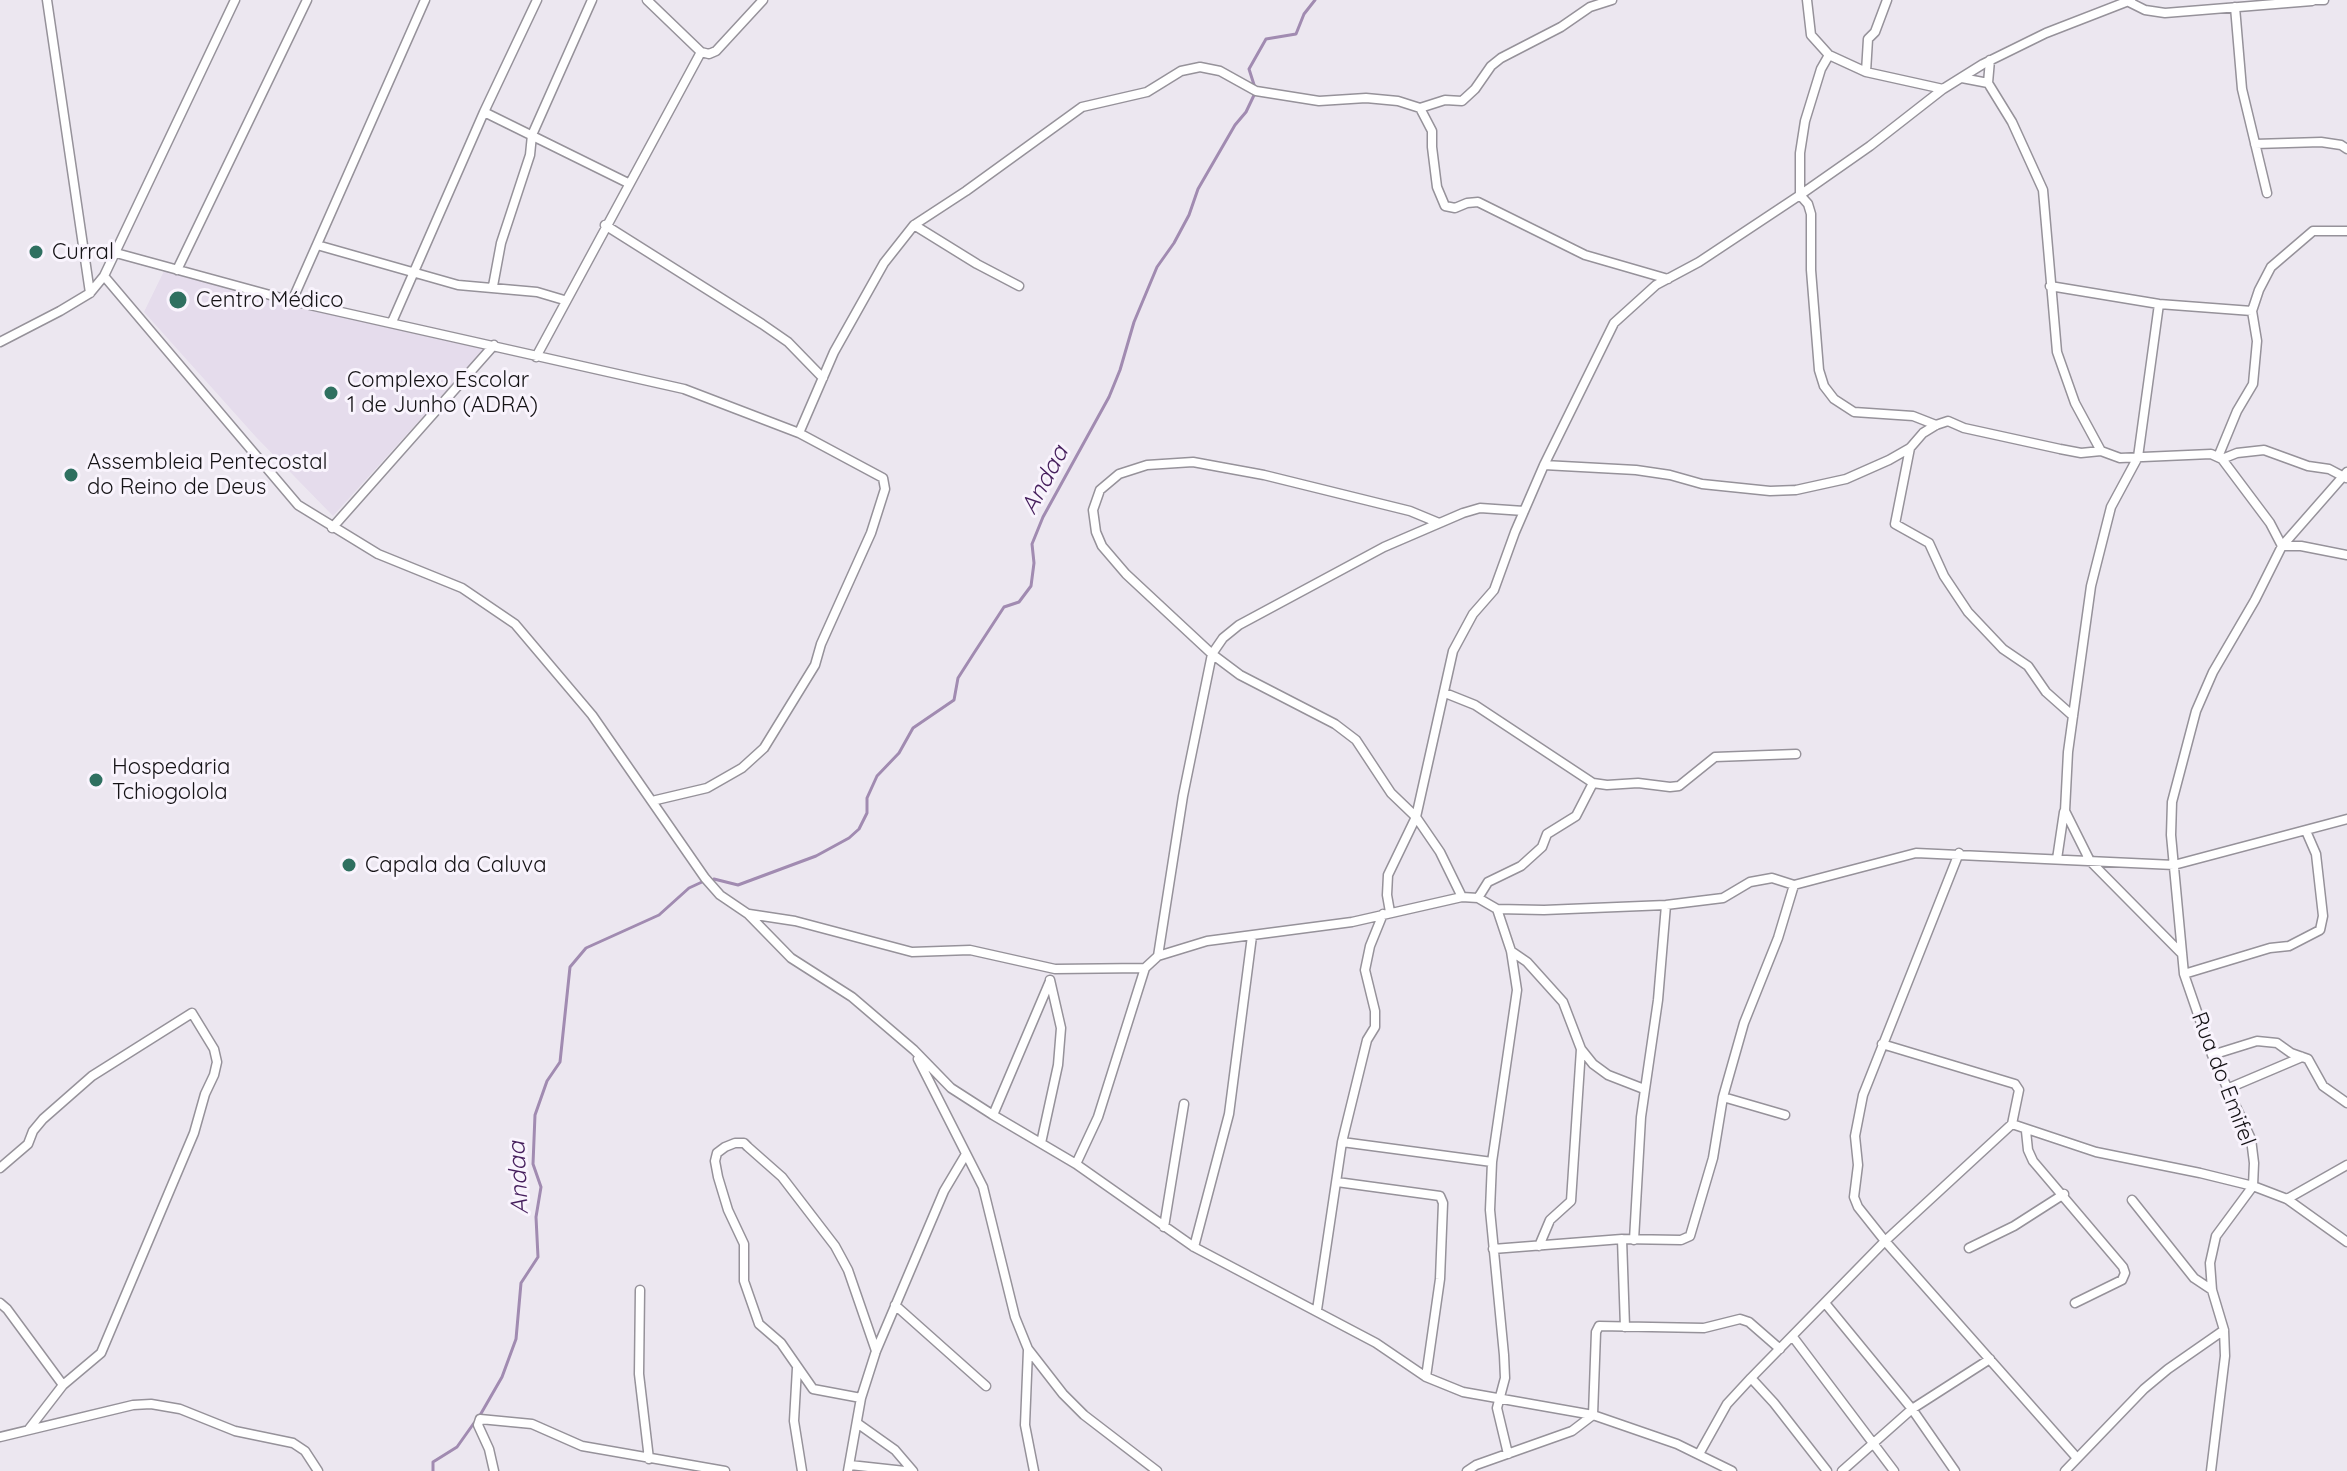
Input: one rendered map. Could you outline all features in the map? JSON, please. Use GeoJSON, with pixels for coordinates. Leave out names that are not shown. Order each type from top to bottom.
{"type":"FeatureCollection","features":[{"type":"Feature","properties":{"kind":"street"},"geometry":{"type":"LineString","coordinates":[[47,0],[90,293]]}},
{"type":"Feature","properties":{"kind":"street"},"geometry":{"type":"LineString","coordinates":[[0,342],[90,293],[104,276],[235,0]]}},
{"type":"Feature","properties":{"kind":"street"},"geometry":{"type":"LineString","coordinates":[[177,270],[307,0]]}},
{"type":"Feature","properties":{"kind":"street"},"geometry":{"type":"LineString","coordinates":[[292,301],[425,0]]}},
{"type":"Feature","properties":{"kind":"street"},"geometry":{"type":"LineString","coordinates":[[392,322],[537,0]]}},
{"type":"Feature","properties":{"kind":"street"},"geometry":{"type":"LineString","coordinates":[[493,286],[501,243],[530,155],[532,135],[592,0]]}},
{"type":"Feature","properties":{"kind":"street"},"geometry":{"type":"LineString","coordinates":[[647,0],[701,52],[709,54],[716,51],[763,0]]}},
{"type":"Feature","properties":{"kind":"street"},"geometry":{"type":"LineString","coordinates":[[799,433],[823,378],[884,263],[914,225],[1082,107],[1147,92],[1181,71],[1200,67],[1220,71],[1256,91],[1306,99],[1398,101],[1420,108],[1445,100],[1462,101],[1501,58],[1561,27],[1590,7],[1612,0]]}},
{"type":"Feature","properties":{"kind":"street"},"geometry":{"type":"LineString","coordinates":[[1807,0],[1811,35],[1829,55],[1866,72],[1943,89]]}},
{"type":"Feature","properties":{"kind":"street"},"geometry":{"type":"LineString","coordinates":[[1866,72],[1868,39],[1875,32],[1887,0]]}},
{"type":"Feature","properties":{"kind":"street"},"geometry":{"type":"LineString","coordinates":[[1317,1310],[1342,1142],[1367,1040],[1375,1027],[1375,1011],[1365,970],[1370,946],[1387,913],[1388,875],[1416,817],[1453,651],[1473,614],[1494,590],[1544,465],[1614,323],[1656,285],[1699,262],[1800,195],[1943,89],[1990,60],[2046,33],[2130,1],[2145,10],[2165,13],[2324,0]]}},
{"type":"Feature","properties":{"kind":"street"},"geometry":{"type":"LineString","coordinates":[[2235,7],[2242,89],[2267,193]]}},
{"type":"Feature","properties":{"kind":"street"},"geometry":{"type":"LineString","coordinates":[[536,357],[564,300],[701,52]]}},
{"type":"Feature","properties":{"kind":"street"},"geometry":{"type":"LineString","coordinates":[[1829,55],[1821,69],[1801,137],[1800,195],[1811,214],[1811,270],[1819,370],[1824,386],[1834,399],[1854,412],[1913,416],[1936,425]]}},
{"type":"Feature","properties":{"kind":"street"},"geometry":{"type":"LineString","coordinates":[[1990,60],[1988,83],[2012,122],[2043,190],[2057,352],[2075,403],[2101,451]]}},
{"type":"Feature","properties":{"kind":"street"},"geometry":{"type":"LineString","coordinates":[[1962,78],[1988,83]]}},
{"type":"Feature","properties":{"kind":"street"},"geometry":{"type":"LineString","coordinates":[[1420,108],[1432,131],[1437,187],[1445,206],[1455,208],[1478,202],[1585,255],[1668,279]]}},
{"type":"Feature","properties":{"kind":"street"},"geometry":{"type":"LineString","coordinates":[[484,112],[628,183]]}},
{"type":"Feature","properties":{"kind":"street"},"geometry":{"type":"LineString","coordinates":[[2255,144],[2289,141],[2345,146]]}},
{"type":"Feature","properties":{"kind":"street"},"geometry":{"type":"LineString","coordinates":[[605,225],[788,342],[823,378]]}},
{"type":"Feature","properties":{"kind":"street"},"geometry":{"type":"LineString","coordinates":[[914,225],[1019,286]]}},
{"type":"Feature","properties":{"kind":"street"},"geometry":{"type":"LineString","coordinates":[[2220,458],[2237,411],[2253,384],[2257,341],[2252,311],[2271,267],[2313,231],[2347,231]]}},
{"type":"Feature","properties":{"kind":"street"},"geometry":{"type":"LineString","coordinates":[[317,245],[458,285],[537,292],[564,300]]}},
{"type":"Feature","properties":{"kind":"street"},"geometry":{"type":"LineString","coordinates":[[116,253],[292,301],[684,389],[799,433],[883,478],[885,489],[871,533],[821,644],[815,665],[764,748],[742,768],[707,788],[652,801]]}},
{"type":"Feature","properties":{"kind":"street"},"geometry":{"type":"LineString","coordinates":[[104,276],[298,505],[378,554],[462,588],[515,624],[592,715],[720,895],[748,914],[791,958],[852,997],[914,1050],[951,1088],[1076,1164],[1194,1247],[1376,1343],[1426,1377],[1463,1392],[1593,1415],[1677,1444],[1732,1471]]}},
{"type":"Feature","properties":{"kind":"street"},"geometry":{"type":"LineString","coordinates":[[2050,286],[2159,304],[2252,311]]}},
{"type":"Feature","properties":{"kind":"street"},"geometry":{"type":"LineString","coordinates":[[2057,859],[2091,586],[2111,507],[2138,457],[2159,304]]}},
{"type":"Feature","properties":{"kind":"street"},"geometry":{"type":"LineString","coordinates":[[332,528],[494,345]]}},
{"type":"Feature","properties":{"kind":"street"},"geometry":{"type":"LineString","coordinates":[[1544,465],[1636,470],[1702,484],[1770,491],[1796,490],[1846,479],[1910,448],[1923,433],[1948,421],[1964,428],[2060,449],[2081,453],[2101,451],[2120,458],[2211,454],[2220,458],[2270,523],[2282,546],[2301,546],[2347,555]]}},
{"type":"Feature","properties":{"kind":"street"},"geometry":{"type":"LineString","coordinates":[[1910,448],[1895,524],[1929,543],[1944,576],[1968,612],[2003,649],[2028,666],[2046,692],[2073,716]]}},
{"type":"Feature","properties":{"kind":"street"},"geometry":{"type":"LineString","coordinates":[[2220,458],[2264,450],[2346,476]]}},
{"type":"Feature","properties":{"kind":"street"},"geometry":{"type":"LineString","coordinates":[[1439,523],[1410,511],[1264,475],[1193,462],[1147,465],[1119,474],[1100,490],[1093,510],[1096,532],[1102,546],[1126,574],[1212,654],[1240,675],[1335,724],[1356,740],[1391,793],[1416,817],[1440,852],[1462,897]]}},
{"type":"Feature","properties":{"kind":"street","name":"Rua do Emifel"},"geometry":{"type":"LineString","coordinates":[[2253,1186],[2251,1139],[2212,1055],[2184,974],[2171,835],[2172,802],[2196,711],[2213,672],[2282,546],[2346,476]]}},
{"type":"Feature","properties":{"kind":"street"},"geometry":{"type":"LineString","coordinates":[[1158,956],[1183,796],[1212,654],[1223,638],[1239,625],[1384,547],[1439,523],[1480,508],[1524,511]]}},
{"type":"Feature","properties":{"kind":"street"},"geometry":{"type":"LineString","coordinates":[[1445,693],[1475,705],[1593,783],[1679,786],[1715,757],[1796,754]]}},
{"type":"Feature","properties":{"kind":"street"},"geometry":{"type":"LineString","coordinates":[[1478,898],[1488,882],[1521,866],[1542,847],[1547,834],[1576,816],[1593,783]]}},
{"type":"Feature","properties":{"kind":"street"},"geometry":{"type":"LineString","coordinates":[[2065,811],[2090,861],[2182,954]]}},
{"type":"Feature","properties":{"kind":"street"},"geometry":{"type":"LineString","coordinates":[[1076,1164],[1098,1117],[1145,968],[1158,956],[1207,941],[1352,922],[1462,897],[1478,898],[1497,909],[1544,910],[1666,905],[1723,898],[1750,882],[1772,878],[1794,885],[1916,853],[2174,865],[2347,819]]}},
{"type":"Feature","properties":{"kind":"street"},"geometry":{"type":"LineString","coordinates":[[2184,974],[2270,948],[2289,946],[2320,930],[2323,916],[2316,854],[2306,831]]}},
{"type":"Feature","properties":{"kind":"street"},"geometry":{"type":"LineString","coordinates":[[1959,853],[1863,1095],[1856,1127],[1858,1165],[1854,1197],[1858,1207],[1885,1241],[2077,1458]]}},
{"type":"Feature","properties":{"kind":"street"},"geometry":{"type":"LineString","coordinates":[[1493,1249],[1622,1239],[1681,1240],[1690,1236],[1713,1158],[1723,1097],[1744,1023],[1778,938],[1794,885]]}},
{"type":"Feature","properties":{"kind":"street"},"geometry":{"type":"LineString","coordinates":[[1634,1240],[1644,1089],[1658,1000],[1666,905]]}},
{"type":"Feature","properties":{"kind":"street"},"geometry":{"type":"LineString","coordinates":[[1497,909],[1511,951],[1517,990],[1492,1162],[1490,1210],[1505,1378],[1498,1414],[1508,1454]]}},
{"type":"Feature","properties":{"kind":"street"},"geometry":{"type":"LineString","coordinates":[[748,914],[795,921],[912,952],[970,950],[1055,969],[1145,968]]}},
{"type":"Feature","properties":{"kind":"street"},"geometry":{"type":"LineString","coordinates":[[1194,1247],[1229,1114],[1252,936]]}},
{"type":"Feature","properties":{"kind":"street"},"geometry":{"type":"LineString","coordinates":[[1511,951],[1527,962],[1563,1002],[1581,1049],[1593,1064],[1608,1075],[1644,1089]]}},
{"type":"Feature","properties":{"kind":"street"},"geometry":{"type":"LineString","coordinates":[[993,1115],[1055,969]]}},
{"type":"Feature","properties":{"kind":"street"},"geometry":{"type":"LineString","coordinates":[[1041,1143],[1058,1065],[1061,1028],[1050,980]]}},
{"type":"Feature","properties":{"kind":"street"},"geometry":{"type":"LineString","coordinates":[[0,1168],[28,1144],[33,1131],[43,1119],[92,1076],[192,1013],[214,1049],[217,1062],[185,1156],[101,1353],[63,1385],[29,1429]]}},
{"type":"Feature","properties":{"kind":"street"},"geometry":{"type":"LineString","coordinates":[[2212,1055],[2264,1040],[2277,1043],[2291,1053],[2308,1059],[2323,1086],[2347,1103]]}},
{"type":"Feature","properties":{"kind":"street"},"geometry":{"type":"LineString","coordinates":[[1699,1454],[1727,1404],[1751,1378],[1885,1241],[2012,1124],[2019,1090],[2015,1084],[1882,1044]]}},
{"type":"Feature","properties":{"kind":"street"},"geometry":{"type":"LineString","coordinates":[[1539,1246],[1550,1220],[1571,1201],[1581,1049]]}},
{"type":"Feature","properties":{"kind":"street"},"geometry":{"type":"LineString","coordinates":[[914,1050],[983,1187],[1015,1317],[1028,1349],[1063,1394],[1084,1415],[1157,1471]]}},
{"type":"Feature","properties":{"kind":"street"},"geometry":{"type":"LineString","coordinates":[[2229,1088],[2303,1057]]}},
{"type":"Feature","properties":{"kind":"street"},"geometry":{"type":"LineString","coordinates":[[1723,1097],[1785,1115]]}},
{"type":"Feature","properties":{"kind":"street"},"geometry":{"type":"LineString","coordinates":[[1164,1227],[1184,1104]]}},
{"type":"Feature","properties":{"kind":"street"},"geometry":{"type":"LineString","coordinates":[[2012,1124],[2096,1152],[2253,1186],[2287,1199],[2347,1242]]}},
{"type":"Feature","properties":{"kind":"street"},"geometry":{"type":"LineString","coordinates":[[2026,1131],[2033,1161],[2120,1261],[2125,1273],[2122,1280],[2075,1303]]}},
{"type":"Feature","properties":{"kind":"street"},"geometry":{"type":"LineString","coordinates":[[1342,1142],[1492,1162]]}},
{"type":"Feature","properties":{"kind":"street"},"geometry":{"type":"LineString","coordinates":[[861,1398],[813,1389],[781,1343],[759,1324],[744,1281],[744,1244],[728,1210],[715,1161],[717,1153],[735,1143],[744,1143],[782,1177],[835,1246],[848,1270],[876,1351]]}},
{"type":"Feature","properties":{"kind":"street"},"geometry":{"type":"LineString","coordinates":[[905,1471],[848,1469],[861,1398],[876,1351],[944,1191],[966,1154]]}},
{"type":"Feature","properties":{"kind":"street"},"geometry":{"type":"LineString","coordinates":[[2287,1199],[2347,1165]]}},
{"type":"Feature","properties":{"kind":"street"},"geometry":{"type":"LineString","coordinates":[[1337,1182],[1440,1196],[1443,1203],[1440,1279],[1426,1377]]}},
{"type":"Feature","properties":{"kind":"street"},"geometry":{"type":"LineString","coordinates":[[2211,1471],[2225,1356],[2224,1330],[2212,1290],[2210,1263],[2216,1236],[2253,1186]]}},
{"type":"Feature","properties":{"kind":"street"},"geometry":{"type":"LineString","coordinates":[[1969,1248],[2014,1226],[2064,1194]]}},
{"type":"Feature","properties":{"kind":"street"},"geometry":{"type":"LineString","coordinates":[[2132,1200],[2194,1278],[2212,1290]]}},
{"type":"Feature","properties":{"kind":"street"},"geometry":{"type":"LineString","coordinates":[[1622,1239],[1625,1327]]}},
{"type":"Feature","properties":{"kind":"street"},"geometry":{"type":"LineString","coordinates":[[640,1290],[639,1374],[649,1459]]}},
{"type":"Feature","properties":{"kind":"street"},"geometry":{"type":"LineString","coordinates":[[0,1303],[63,1385]]}},
{"type":"Feature","properties":{"kind":"street"},"geometry":{"type":"LineString","coordinates":[[1825,1303],[1912,1409],[1955,1471]]}},
{"type":"Feature","properties":{"kind":"street"},"geometry":{"type":"LineString","coordinates":[[895,1305],[986,1386]]}},
{"type":"Feature","properties":{"kind":"street"},"geometry":{"type":"LineString","coordinates":[[1593,1415],[1596,1328],[1704,1328],[1740,1319],[1749,1322],[1780,1349]]}},
{"type":"Feature","properties":{"kind":"street"},"geometry":{"type":"LineString","coordinates":[[2065,1471],[2144,1389],[2224,1330]]}},
{"type":"Feature","properties":{"kind":"street"},"geometry":{"type":"LineString","coordinates":[[1793,1337],[1894,1471]]}},
{"type":"Feature","properties":{"kind":"street"},"geometry":{"type":"LineString","coordinates":[[1028,1349],[1025,1425],[1034,1471]]}},
{"type":"Feature","properties":{"kind":"street"},"geometry":{"type":"LineString","coordinates":[[1842,1471],[1912,1409],[1990,1359]]}},
{"type":"Feature","properties":{"kind":"street"},"geometry":{"type":"LineString","coordinates":[[797,1367],[794,1421],[802,1471]]}},
{"type":"Feature","properties":{"kind":"street"},"geometry":{"type":"LineString","coordinates":[[1751,1378],[1810,1446],[1827,1471]]}},
{"type":"Feature","properties":{"kind":"street"},"geometry":{"type":"LineString","coordinates":[[0,1437],[133,1405],[151,1404],[180,1409],[235,1431],[293,1443],[305,1451],[318,1471]]}},
{"type":"Feature","properties":{"kind":"street"},"geometry":{"type":"LineString","coordinates":[[1467,1471],[1476,1465],[1572,1431],[1593,1415]]}},
{"type":"Feature","properties":{"kind":"street"},"geometry":{"type":"LineString","coordinates":[[494,1471],[489,1449],[478,1425],[480,1419],[532,1424],[582,1446],[725,1471]]}},
{"type":"Feature","properties":{"kind":"street"},"geometry":{"type":"LineString","coordinates":[[857,1423],[895,1450],[913,1471]]}},
{"type":"Feature","properties":{"kind":"shaded area","name":"Complexo Escolar 1 de Junho (ADRA)"},"geometry":{"type":"Polygon","coordinates":[[[164,271],[280,302],[484,349],[333,516],[256,437],[144,312],[164,271]]]}},
{"type":"Feature","properties":{"kind":"waterway","name":"Andaa"},"geometry":{"type":"LineString","coordinates":[[714,879],[738,885],[816,856],[849,838],[859,829],[867,813],[867,798],[877,776],[899,753],[913,728],[954,700],[958,678],[1004,607],[1019,602],[1031,586],[1034,563],[1032,544],[1043,517],[1109,397],[1134,322],[1157,267],[1174,243],[1198,189],[1256,91],[1249,69],[1266,39],[1296,34],[1304,14],[1315,0]]}},
{"type":"Feature","properties":{"kind":"waterway","name":"Andaa"},"geometry":{"type":"LineString","coordinates":[[479,1417],[502,1377],[516,1339],[521,1283],[538,1257],[536,1217],[541,1187],[533,1164],[535,1115],[547,1081],[560,1062],[570,967],[586,948],[659,915],[689,888],[702,882]]}},
{"type":"Feature","properties":{"kind":"waterway","name":"Andaa"},"geometry":{"type":"LineString","coordinates":[[433,1471],[433,1462],[457,1447],[474,1423]]}},
{"type":"Feature","properties":{"kind":"place","name":"Curral"},"geometry":{"type":"Point","coordinates":[36,252]}},
{"type":"Feature","properties":{"kind":"place","name":"Centro Médico"},"geometry":{"type":"Point","coordinates":[178,300]}},
{"type":"Feature","properties":{"kind":"place","name":"Complexo Escolar 1 de Junho (ADRA)"},"geometry":{"type":"Point","coordinates":[331,393]}},
{"type":"Feature","properties":{"kind":"place","name":"Assembleia Pentecostal do Reino de Deus"},"geometry":{"type":"Point","coordinates":[71,475]}},
{"type":"Feature","properties":{"kind":"place","name":"Hospedaria Tchiogolola"},"geometry":{"type":"Point","coordinates":[96,780]}},
{"type":"Feature","properties":{"kind":"place","name":"Capala da Caluva"},"geometry":{"type":"Point","coordinates":[349,865]}}]}
